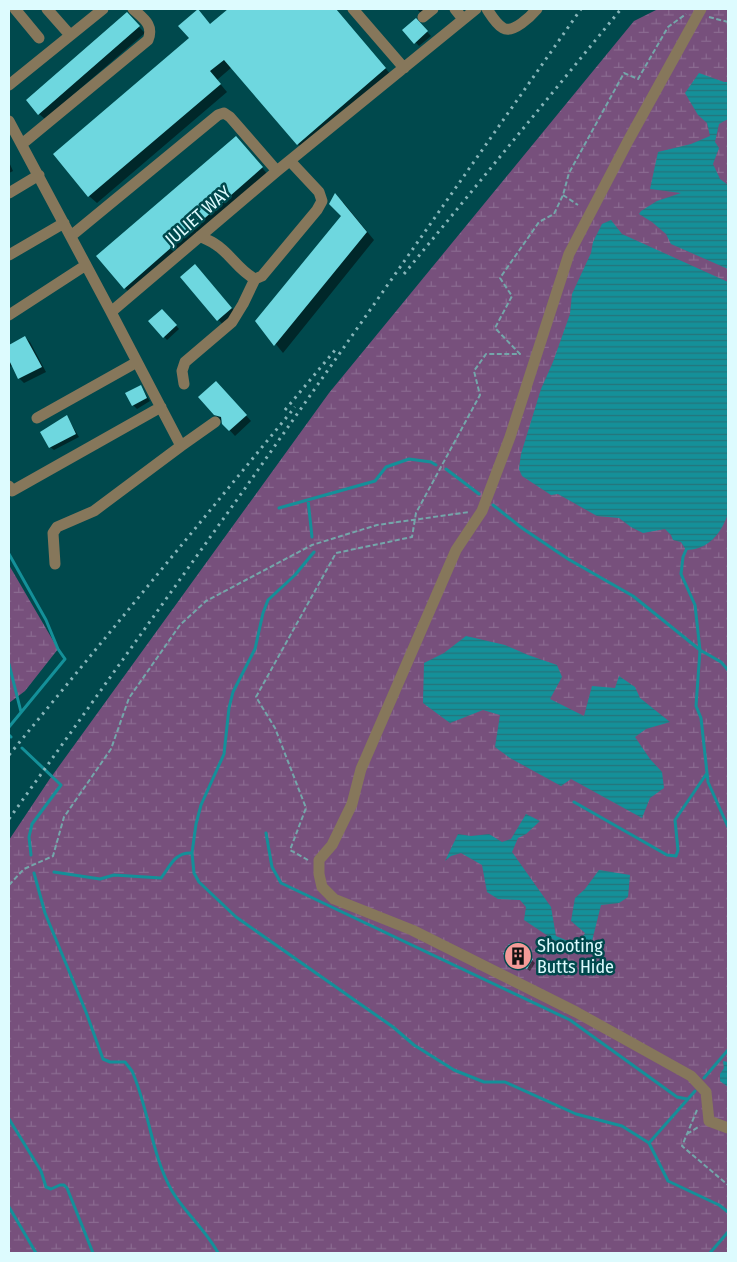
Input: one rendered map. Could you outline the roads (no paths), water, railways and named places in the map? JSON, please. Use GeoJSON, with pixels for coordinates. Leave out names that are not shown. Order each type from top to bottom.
{"type":"FeatureCollection","features":[{"type":"Feature","properties":{"kind":"street"},"geometry":{"type":"LineString","coordinates":[[15,9],[39,38]]}},
{"type":"Feature","properties":{"kind":"street"},"geometry":{"type":"LineString","coordinates":[[46,9],[70,36]]}},
{"type":"Feature","properties":{"kind":"street"},"geometry":{"type":"LineString","coordinates":[[22,144],[148,40],[151,33],[149,25],[133,9]]}},
{"type":"Feature","properties":{"kind":"street"},"geometry":{"type":"LineString","coordinates":[[354,9],[404,68]]}},
{"type":"Feature","properties":{"kind":"street"},"geometry":{"type":"LineString","coordinates":[[423,17],[433,9]]}},
{"type":"Feature","properties":{"kind":"street"},"geometry":{"type":"LineString","coordinates":[[455,9],[464,19]]}},
{"type":"Feature","properties":{"kind":"street","name":"JULIET WAY"},"geometry":{"type":"LineString","coordinates":[[111,312],[277,171],[476,9]]}},
{"type":"Feature","properties":{"kind":"street"},"geometry":{"type":"LineString","coordinates":[[486,9],[504,28],[508,29],[515,27],[537,9]]}},
{"type":"Feature","properties":{"kind":"street"},"geometry":{"type":"LineString","coordinates":[[9,84],[100,10]]}},
{"type":"Feature","properties":{"kind":"street"},"geometry":{"type":"LineString","coordinates":[[700,11],[570,254],[510,437],[482,511],[456,550],[361,769],[352,804],[332,845],[319,860],[319,866],[322,887],[334,898],[412,930],[576,1012],[691,1076],[706,1092],[709,1121],[728,1128]]}},
{"type":"Feature","properties":{"kind":"street"},"geometry":{"type":"LineString","coordinates":[[71,236],[218,115],[224,113],[230,117],[277,171]]}},
{"type":"Feature","properties":{"kind":"street"},"geometry":{"type":"LineString","coordinates":[[9,121],[181,446]]}},
{"type":"Feature","properties":{"kind":"street"},"geometry":{"type":"LineString","coordinates":[[184,384],[182,371],[185,362],[232,322],[255,279],[262,276],[317,210],[322,201],[319,192],[290,161]]}},
{"type":"Feature","properties":{"kind":"street"},"geometry":{"type":"LineString","coordinates":[[9,193],[39,175]]}},
{"type":"Feature","properties":{"kind":"street"},"geometry":{"type":"LineString","coordinates":[[9,255],[64,224]]}},
{"type":"Feature","properties":{"kind":"street"},"geometry":{"type":"LineString","coordinates":[[200,236],[216,244],[238,267],[255,279]]}},
{"type":"Feature","properties":{"kind":"street"},"geometry":{"type":"LineString","coordinates":[[9,315],[86,265]]}},
{"type":"Feature","properties":{"kind":"street"},"geometry":{"type":"LineString","coordinates":[[37,418],[140,367]]}},
{"type":"Feature","properties":{"kind":"street"},"geometry":{"type":"LineString","coordinates":[[9,486],[12,491],[161,407]]}},
{"type":"Feature","properties":{"kind":"street"},"geometry":{"type":"LineString","coordinates":[[55,564],[53,533],[56,527],[94,511],[215,422]]}},
{"type":"Feature","properties":{"kind":"water"},"geometry":{"type":"Polygon","coordinates":[[[699,73],[728,82],[728,119],[719,124],[715,142],[719,148],[713,164],[720,179],[728,185],[728,269],[671,244],[666,234],[639,214],[657,201],[681,193],[650,189],[658,152],[691,144],[710,136],[707,123],[698,115],[685,93],[699,73]]]}},
{"type":"Feature","properties":{"kind":"water"},"geometry":{"type":"Polygon","coordinates":[[[611,220],[622,234],[728,282],[728,513],[722,527],[713,539],[707,544],[694,549],[686,550],[681,542],[673,540],[665,529],[643,533],[619,518],[597,516],[558,494],[551,495],[522,476],[519,469],[521,454],[541,389],[570,314],[572,294],[602,224],[611,220]]]}},
{"type":"Feature","properties":{"kind":"water"},"geometry":{"type":"Polygon","coordinates":[[[466,636],[505,645],[557,665],[562,677],[550,699],[584,716],[592,686],[615,688],[619,676],[635,687],[640,698],[670,722],[646,729],[635,737],[650,759],[662,772],[664,788],[650,798],[642,818],[571,779],[561,786],[510,758],[495,747],[500,715],[483,710],[450,723],[423,703],[424,663],[444,653],[466,636]]]}},
{"type":"Feature","properties":{"kind":"water"},"geometry":{"type":"Polygon","coordinates":[[[526,814],[540,821],[526,834],[518,838],[512,852],[551,907],[556,936],[578,945],[585,933],[571,921],[575,898],[585,889],[599,870],[630,875],[628,897],[619,903],[601,905],[589,953],[572,952],[524,920],[526,907],[520,900],[498,899],[487,892],[482,865],[461,853],[451,856],[445,861],[458,834],[471,836],[489,834],[502,842],[511,839],[526,814]]]}},
{"type":"Feature","properties":{"kind":"water"},"geometry":{"type":"Polygon","coordinates":[[[723,1061],[728,1062],[728,1087],[720,1081],[720,1074],[724,1068],[723,1061]]]}},
{"type":"Feature","properties":{"kind":"waterway"},"geometry":{"type":"LineString","coordinates":[[279,508],[375,481],[386,467],[409,459],[431,462],[436,465]]}},
{"type":"Feature","properties":{"kind":"waterway"},"geometry":{"type":"LineString","coordinates":[[446,469],[479,494]]}},
{"type":"Feature","properties":{"kind":"waterway"},"geometry":{"type":"LineString","coordinates":[[308,500],[312,537]]}},
{"type":"Feature","properties":{"kind":"waterway"},"geometry":{"type":"LineString","coordinates":[[493,505],[522,528],[568,559],[633,596],[700,650],[721,662],[728,670]]}},
{"type":"Feature","properties":{"kind":"waterway"},"geometry":{"type":"LineString","coordinates":[[686,550],[683,557],[681,574],[695,605],[700,650],[696,706],[701,718],[708,782],[728,827]]}},
{"type":"Feature","properties":{"kind":"waterway"},"geometry":{"type":"LineString","coordinates":[[314,552],[295,575],[268,600],[255,649],[233,692],[229,708],[224,754],[201,805],[196,824],[192,853],[194,873],[199,882],[236,917],[393,1027],[414,1045],[454,1070],[484,1082],[505,1082],[576,1114],[622,1126],[649,1143],[668,1181],[719,1205],[728,1212]]}},
{"type":"Feature","properties":{"kind":"waterway"},"geometry":{"type":"LineString","coordinates":[[9,554],[46,620],[58,649],[65,659],[9,727]]}},
{"type":"Feature","properties":{"kind":"waterway"},"geometry":{"type":"LineString","coordinates":[[9,664],[21,712]]}},
{"type":"Feature","properties":{"kind":"waterway"},"geometry":{"type":"LineString","coordinates":[[22,748],[61,785],[32,824],[29,837],[31,855]]}},
{"type":"Feature","properties":{"kind":"waterway"},"geometry":{"type":"LineString","coordinates":[[574,802],[667,855],[676,856],[678,850],[675,820],[707,773]]}},
{"type":"Feature","properties":{"kind":"waterway"},"geometry":{"type":"LineString","coordinates":[[266,833],[272,867],[281,883],[570,1020],[677,1097],[687,1099]]}},
{"type":"Feature","properties":{"kind":"waterway"},"geometry":{"type":"LineString","coordinates":[[54,872],[100,879],[114,875],[161,878],[177,858],[186,853],[192,853]]}},
{"type":"Feature","properties":{"kind":"waterway"},"geometry":{"type":"LineString","coordinates":[[34,873],[45,913],[86,1012],[103,1059],[110,1062],[125,1062],[132,1071],[165,1177],[177,1199],[208,1237],[218,1253]]}},
{"type":"Feature","properties":{"kind":"waterway"},"geometry":{"type":"LineString","coordinates":[[704,1078],[728,1050]]}},
{"type":"Feature","properties":{"kind":"waterway"},"geometry":{"type":"LineString","coordinates":[[649,1143],[695,1091]]}},
{"type":"Feature","properties":{"kind":"waterway"},"geometry":{"type":"LineString","coordinates":[[9,1119],[41,1171],[46,1187],[51,1189],[64,1185],[67,1188],[93,1253]]}},
{"type":"Feature","properties":{"kind":"waterway"},"geometry":{"type":"LineString","coordinates":[[9,1207],[36,1253]]}},
{"type":"Feature","properties":{"kind":"waterway"},"geometry":{"type":"LineString","coordinates":[[710,1253],[728,1232]]}},
{"type":"Feature","properties":{"kind":"railway"},"geometry":{"type":"LineString","coordinates":[[9,819],[246,487],[581,9]]}},
{"type":"Feature","properties":{"kind":"railway"},"geometry":{"type":"LineString","coordinates":[[404,274],[621,9]]}},
{"type":"Feature","properties":{"kind":"railway"},"geometry":{"type":"LineString","coordinates":[[285,410],[336,349]]}},
{"type":"Feature","properties":{"kind":"railway"},"geometry":{"type":"LineString","coordinates":[[9,755],[295,407]]}},
{"type":"Feature","properties":{"kind":"place","name":"Shooting Butts Hide"},"geometry":{"type":"Point","coordinates":[518,956]}}]}
